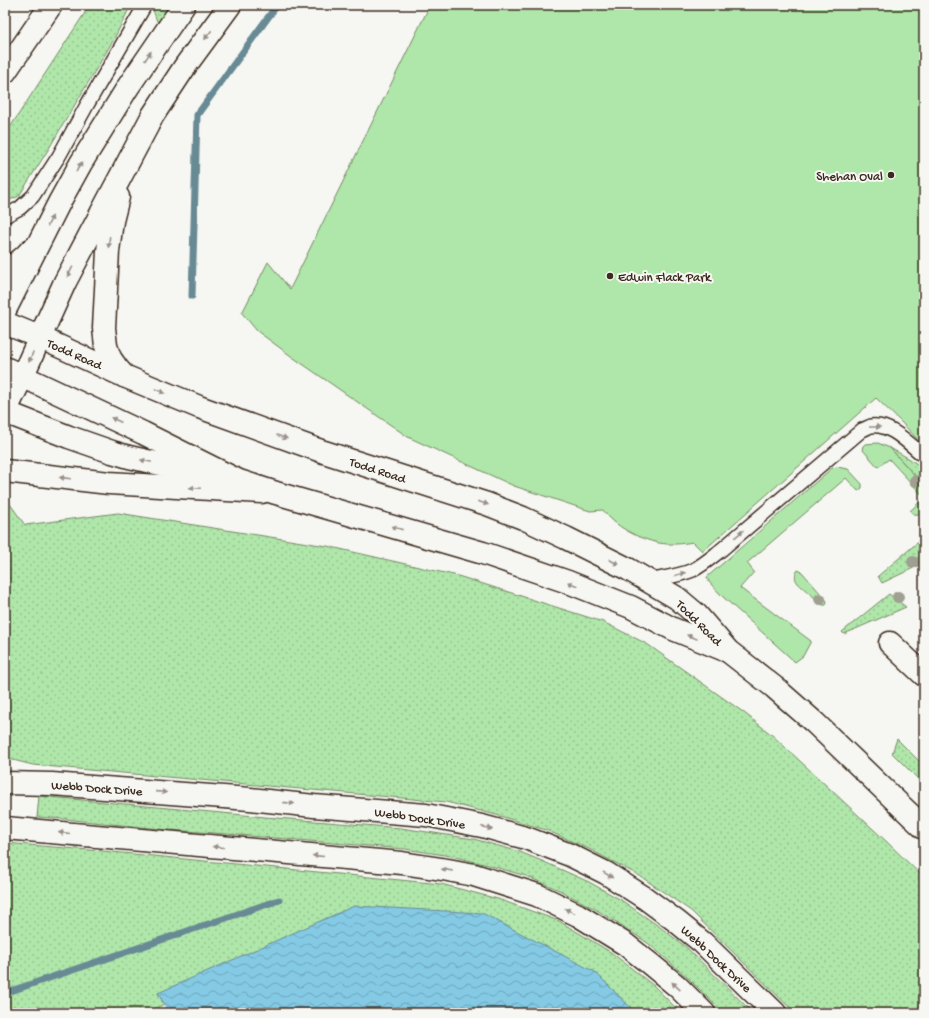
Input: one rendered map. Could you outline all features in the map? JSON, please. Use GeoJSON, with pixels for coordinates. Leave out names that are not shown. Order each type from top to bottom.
{"type":"FeatureCollection","features":[{"type":"Feature","properties":{"kind":"main road"},"geometry":{"type":"LineString","coordinates":[[5,56],[32,5]]}},
{"type":"Feature","properties":{"kind":"main road"},"geometry":{"type":"LineString","coordinates":[[5,72],[52,5]]}},
{"type":"Feature","properties":{"kind":"main road"},"geometry":{"type":"LineString","coordinates":[[5,310],[60,201],[78,170],[128,87],[184,5]]}},
{"type":"Feature","properties":{"kind":"main road"},"geometry":{"type":"LineString","coordinates":[[5,412],[14,373],[40,337],[65,282],[153,115],[186,64],[230,5]]}},
{"type":"Feature","properties":{"kind":"main road"},"geometry":{"type":"LineString","coordinates":[[124,376],[110,358],[106,346],[104,328],[108,251],[112,221],[119,194],[134,151]]}},
{"type":"Feature","properties":{"kind":"main road"},"geometry":{"type":"LineString","coordinates":[[5,269],[19,262],[39,242]]}},
{"type":"Feature","properties":{"kind":"main road","name":"Todd Road"},"geometry":{"type":"LineString","coordinates":[[5,323],[40,337],[124,376],[199,407],[280,437],[360,464],[487,504],[523,518],[606,557],[677,598],[696,614],[728,651],[774,687],[815,723],[924,828]]}},
{"type":"Feature","properties":{"kind":"main road","name":"Todd Road"},"geometry":{"type":"LineString","coordinates":[[14,373],[143,433],[239,481]]}},
{"type":"Feature","properties":{"kind":"main road","name":"Todd Road"},"geometry":{"type":"LineString","coordinates":[[5,412],[112,452],[239,481],[456,545],[568,582],[631,608],[673,629],[728,651]]}},
{"type":"Feature","properties":{"kind":"main road"},"geometry":{"type":"LineString","coordinates":[[5,471],[109,483],[276,493]]}},
{"type":"Feature","properties":{"kind":"main road"},"geometry":{"type":"LineString","coordinates":[[890,643],[924,675]]}},
{"type":"Feature","properties":{"kind":"main road"},"geometry":{"type":"LineString","coordinates":[[5,774],[52,784]]}},
{"type":"Feature","properties":{"kind":"main road","name":"Webb Dock Drive"},"geometry":{"type":"LineString","coordinates":[[5,783],[52,784],[250,799],[426,815],[482,826],[526,838],[570,855],[606,873],[645,898],[703,943],[775,1013]]}},
{"type":"Feature","properties":{"kind":"main road"},"geometry":{"type":"LineString","coordinates":[[5,828],[402,864],[474,875],[537,895],[578,915],[608,933],[649,963],[704,1013]]}},
{"type":"Feature","properties":{"kind":"lane"},"geometry":{"type":"LineString","coordinates":[[5,216],[20,208],[37,189],[58,156],[145,5]]}},
{"type":"Feature","properties":{"kind":"lane"},"geometry":{"type":"LineString","coordinates":[[647,581],[678,575],[693,570],[709,560],[862,430],[871,426],[879,426],[897,433],[924,456]]}},
{"type":"Feature","properties":{"kind":"green space"},"geometry":{"type":"Polygon","coordinates":[[[90,5],[131,5],[114,39],[19,196],[5,202],[5,135],[90,5]]]}},
{"type":"Feature","properties":{"kind":"green space"},"geometry":{"type":"Polygon","coordinates":[[[153,5],[171,5],[158,24],[152,7],[153,5]]]}},
{"type":"Feature","properties":{"kind":"green space","name":"Edwin Flack Park"},"geometry":{"type":"Polygon","coordinates":[[[430,5],[924,5],[924,446],[876,398],[702,551],[693,542],[667,544],[644,539],[621,527],[603,510],[590,511],[514,486],[408,437],[257,331],[242,313],[268,262],[290,289],[430,5]]]}},
{"type":"Feature","properties":{"kind":"green space"},"geometry":{"type":"Polygon","coordinates":[[[878,443],[890,448],[924,486],[924,497],[889,459],[878,467],[862,449],[865,444],[878,443]]]}},
{"type":"Feature","properties":{"kind":"green space"},"geometry":{"type":"Polygon","coordinates":[[[890,448],[924,469],[924,486],[890,448]]]}},
{"type":"Feature","properties":{"kind":"green space"},"geometry":{"type":"Polygon","coordinates":[[[837,467],[848,469],[862,484],[862,488],[858,491],[846,478],[747,563],[754,572],[740,588],[811,641],[803,656],[795,662],[722,596],[709,582],[707,577],[832,468],[837,467]]]}},
{"type":"Feature","properties":{"kind":"green space"},"geometry":{"type":"Polygon","coordinates":[[[5,497],[25,525],[118,513],[327,546],[458,576],[603,622],[647,644],[743,712],[772,735],[924,878],[924,1013],[795,1013],[691,911],[640,876],[589,849],[546,830],[500,816],[446,802],[33,765],[5,758],[5,497]]]}},
{"type":"Feature","properties":{"kind":"green space"},"geometry":{"type":"Polygon","coordinates":[[[924,498],[924,510],[917,514],[910,511],[924,498]]]}},
{"type":"Feature","properties":{"kind":"green space"},"geometry":{"type":"Polygon","coordinates":[[[924,537],[924,563],[882,583],[878,576],[924,537]]]}},
{"type":"Feature","properties":{"kind":"green space"},"geometry":{"type":"Polygon","coordinates":[[[798,570],[802,572],[827,601],[826,605],[821,604],[798,583],[795,577],[798,570]]]}},
{"type":"Feature","properties":{"kind":"green space"},"geometry":{"type":"Polygon","coordinates":[[[889,594],[906,607],[844,634],[842,632],[889,594]]]}},
{"type":"Feature","properties":{"kind":"green space"},"geometry":{"type":"Polygon","coordinates":[[[897,739],[924,766],[924,785],[892,753],[897,739]]]}},
{"type":"Feature","properties":{"kind":"green space"},"geometry":{"type":"Polygon","coordinates":[[[39,796],[401,828],[474,839],[520,852],[589,882],[621,900],[686,947],[753,1013],[723,1013],[687,977],[649,944],[595,909],[559,890],[526,876],[451,856],[405,849],[169,830],[37,817],[39,796]]]}},
{"type":"Feature","properties":{"kind":"green space"},"geometry":{"type":"Polygon","coordinates":[[[5,843],[441,884],[498,899],[559,921],[612,953],[654,986],[681,1013],[636,1013],[595,972],[158,993],[164,1004],[148,1013],[5,1013],[5,843]]]}},
{"type":"Feature","properties":{"kind":"water"},"geometry":{"type":"Polygon","coordinates":[[[354,906],[482,913],[595,972],[636,1013],[169,1013],[158,993],[354,906]]]}},
{"type":"Feature","properties":{"kind":"waterway"},"geometry":{"type":"LineString","coordinates":[[192,296],[197,115],[277,5]]}},
{"type":"Feature","properties":{"kind":"waterway"},"geometry":{"type":"LineString","coordinates":[[5,993],[279,900]]}},
{"type":"Feature","properties":{"kind":"place","name":"Shehan Oval"},"geometry":{"type":"Point","coordinates":[891,175]}},
{"type":"Feature","properties":{"kind":"place","name":"Edwin Flack Park"},"geometry":{"type":"Point","coordinates":[610,276]}}]}
